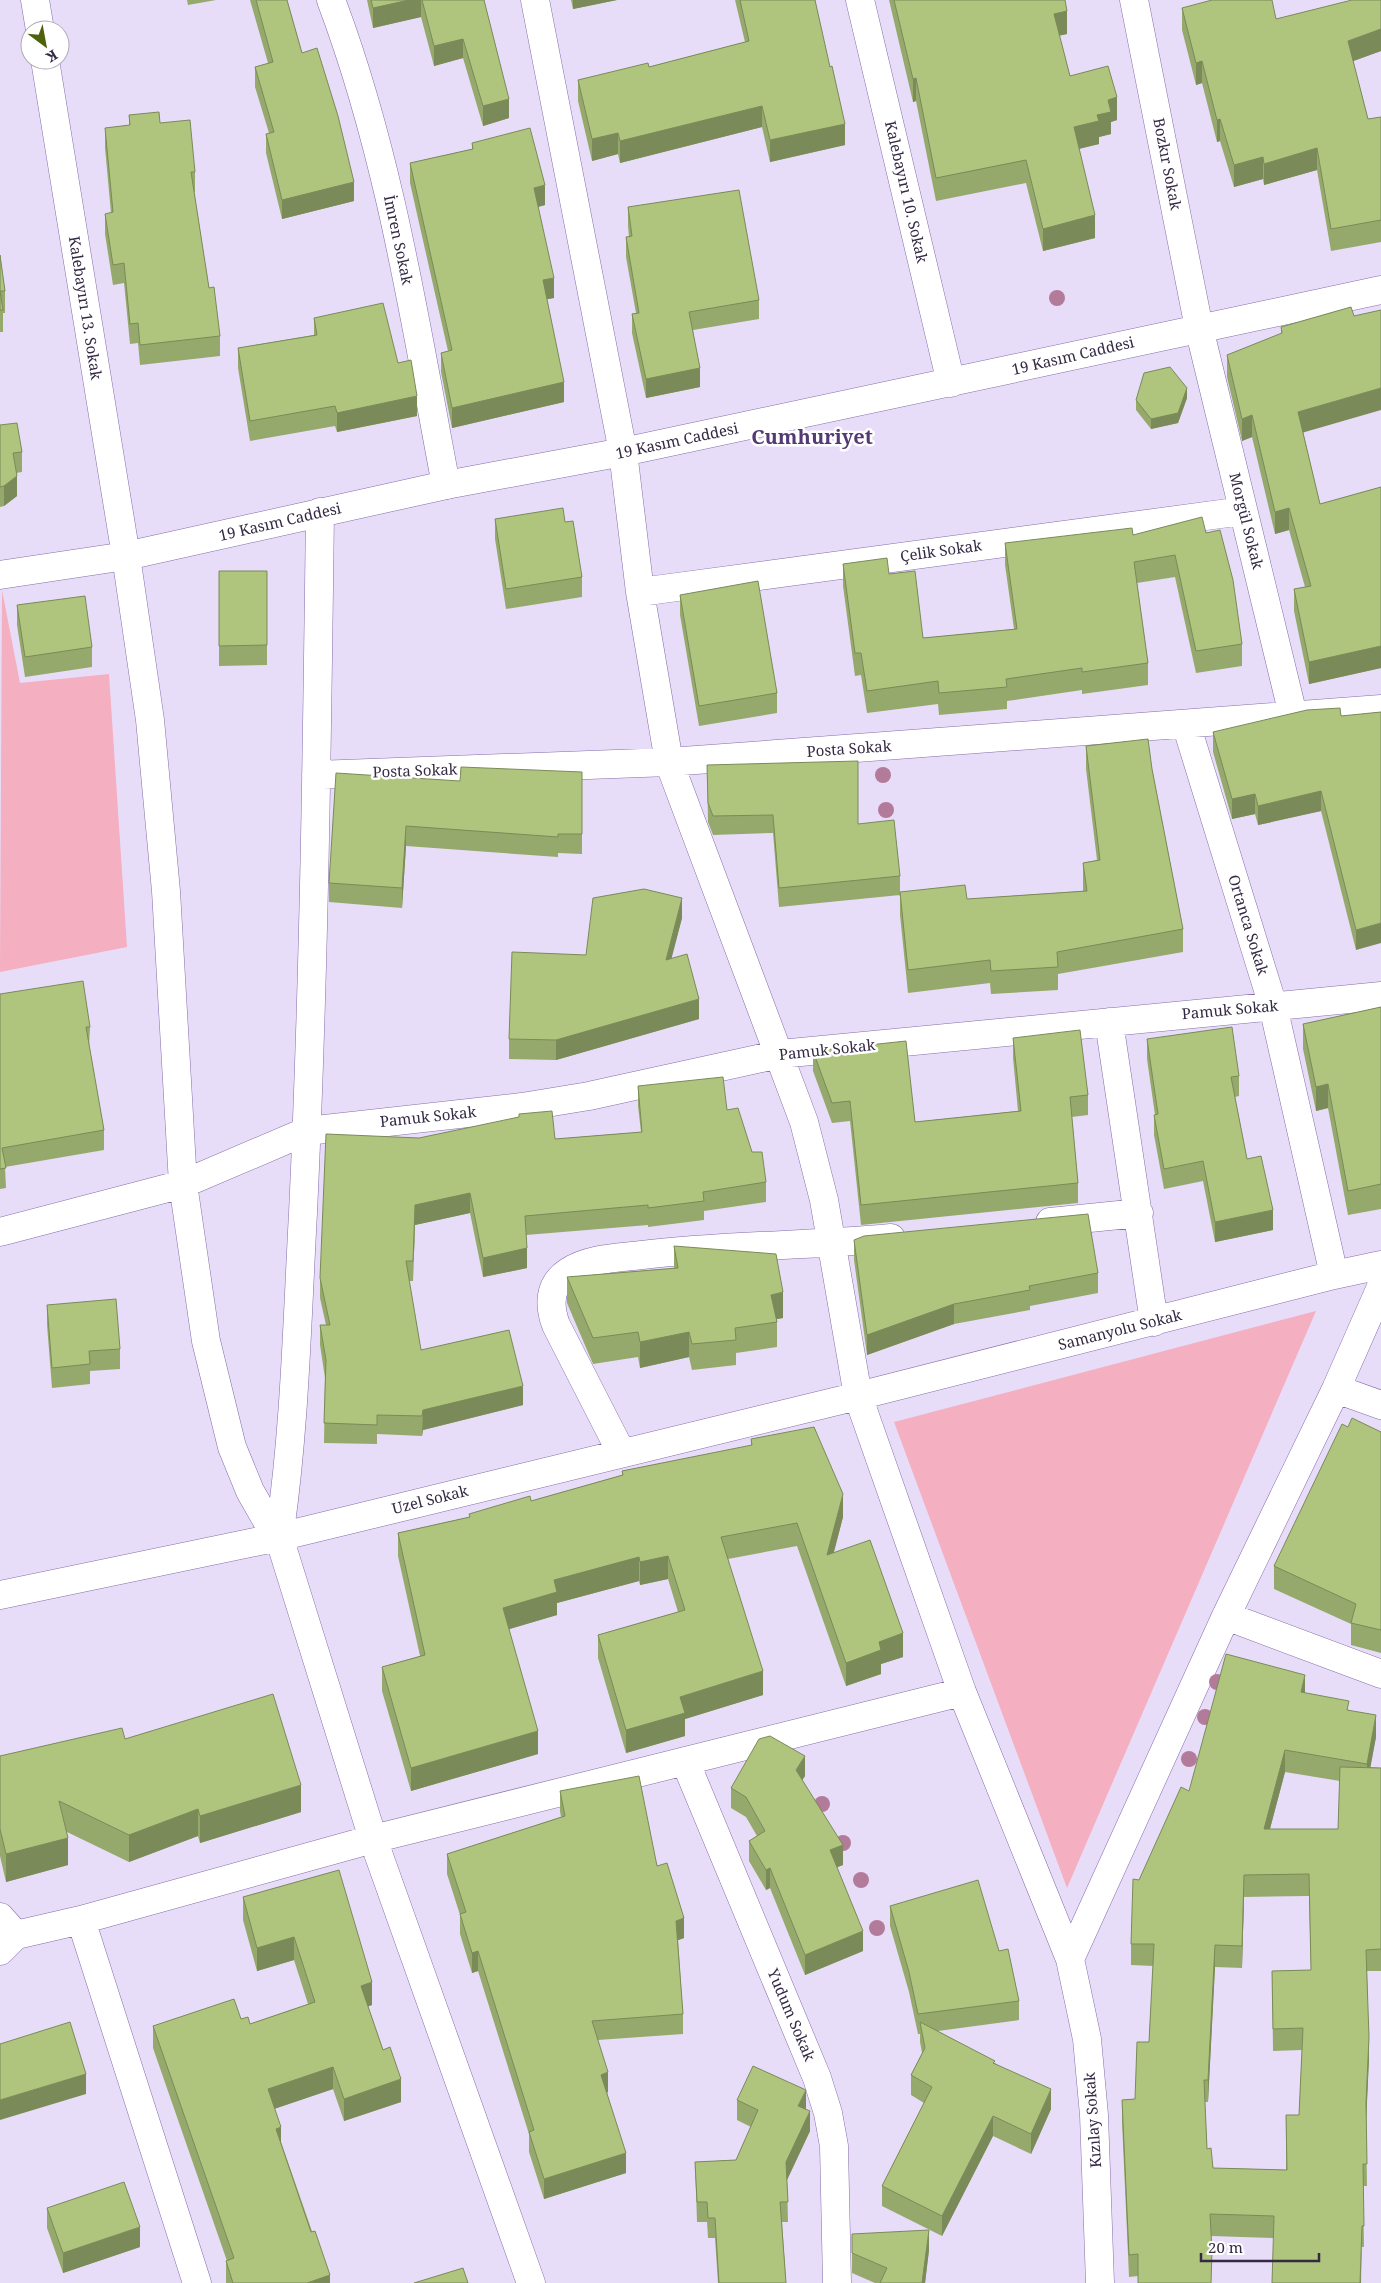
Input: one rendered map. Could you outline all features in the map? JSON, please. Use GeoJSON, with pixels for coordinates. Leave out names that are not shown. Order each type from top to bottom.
{"type":"FeatureCollection","features":[{"type":"Feature","properties":{"kind":"street"},"geometry":{"type":"LineString","coordinates":[[35,0],[38,20]]}},
{"type":"Feature","properties":{"kind":"street","name":"İmren Sokak"},"geometry":{"type":"LineString","coordinates":[[331,0],[350,50],[376,138],[407,280],[446,485]]}},
{"type":"Feature","properties":{"kind":"street","name":"Kızılay Sokak"},"geometry":{"type":"LineString","coordinates":[[535,0],[623,452],[640,592],[669,762],[780,1054],[813,1151],[858,1396],[962,1692],[1070,1959],[1081,2004],[1089,2058],[1094,2115],[1100,2283]]}},
{"type":"Feature","properties":{"kind":"street","name":"Kalebayırı 10. Sokak"},"geometry":{"type":"LineString","coordinates":[[860,0],[951,383]]}},
{"type":"Feature","properties":{"kind":"street","name":"Bozkır Sokak"},"geometry":{"type":"LineString","coordinates":[[1134,0],[1199,328]]}},
{"type":"Feature","properties":{"kind":"street","name":"Kalebayırı 13. Sokak"},"geometry":{"type":"LineString","coordinates":[[46,70],[126,556],[150,720],[166,892],[183,1184],[206,1341],[217,1394],[232,1447],[250,1491],[279,1537]]}},
{"type":"Feature","properties":{"kind":"street","name":"19 Kasım Caddesi"},"geometry":{"type":"LineString","coordinates":[[0,575],[126,556],[446,485],[623,452],[1381,290]]}},
{"type":"Feature","properties":{"kind":"street","name":"Morgül Sokak"},"geometry":{"type":"LineString","coordinates":[[1199,328],[1293,715]]}},
{"type":"Feature","properties":{"kind":"street","name":"Çelik Sokak"},"geometry":{"type":"LineString","coordinates":[[640,592],[1243,511]]}},
{"type":"Feature","properties":{"kind":"street"},"geometry":{"type":"LineString","coordinates":[[320,512],[316,775],[307,1131],[294,1397],[287,1483],[279,1537],[373,1839],[531,2283]]}},
{"type":"Feature","properties":{"kind":"street","name":"Posta Sokak"},"geometry":{"type":"LineString","coordinates":[[316,775],[669,762],[1381,709]]}},
{"type":"Feature","properties":{"kind":"street","name":"Ortanca Sokak"},"geometry":{"type":"LineString","coordinates":[[1186,724],[1273,1006],[1334,1275]]}},
{"type":"Feature","properties":{"kind":"street","name":"Pamuk Sokak"},"geometry":{"type":"LineString","coordinates":[[0,1232],[183,1184],[307,1131],[522,1107],[589,1096],[780,1054],[1381,996]]}},
{"type":"Feature","properties":{"kind":"street"},"geometry":{"type":"LineString","coordinates":[[1108,1022],[1154,1322]]}},
{"type":"Feature","properties":{"kind":"street"},"geometry":{"type":"LineString","coordinates":[[1029,1224],[1138,1213]]}},
{"type":"Feature","properties":{"kind":"street"},"geometry":{"type":"LineString","coordinates":[[621,1452],[556,1326],[551,1310],[551,1295],[567,1273],[582,1265],[601,1260],[719,1246],[831,1244],[920,1235]]}},
{"type":"Feature","properties":{"kind":"street","name":"Samanyolu Sokak"},"geometry":{"type":"LineString","coordinates":[[858,1396],[1334,1275],[1381,1265]]}},
{"type":"Feature","properties":{"kind":"street"},"geometry":{"type":"LineString","coordinates":[[1070,1959],[1226,1616],[1336,1390],[1381,1287]]}},
{"type":"Feature","properties":{"kind":"street"},"geometry":{"type":"LineString","coordinates":[[1336,1390],[1381,1405]]}},
{"type":"Feature","properties":{"kind":"street","name":"Uzel Sokak"},"geometry":{"type":"LineString","coordinates":[[0,1595],[279,1537],[621,1452],[858,1396]]}},
{"type":"Feature","properties":{"kind":"street"},"geometry":{"type":"LineString","coordinates":[[1226,1616],[1381,1674]]}},
{"type":"Feature","properties":{"kind":"street"},"geometry":{"type":"LineString","coordinates":[[5,1934],[81,1920],[373,1839],[962,1692]]}},
{"type":"Feature","properties":{"kind":"street","name":"Yudum Sokak"},"geometry":{"type":"LineString","coordinates":[[686,1761],[817,2078],[828,2113],[834,2146],[837,2283]]}},
{"type":"Feature","properties":{"kind":"street"},"geometry":{"type":"LineString","coordinates":[[81,1920],[197,2283]]}},
{"type":"Feature","properties":{"kind":"shaded area"},"geometry":{"type":"Polygon","coordinates":[[[2,590],[20,683],[109,674],[127,947],[0,972],[2,590]]]}},
{"type":"Feature","properties":{"kind":"shaded area"},"geometry":{"type":"Polygon","coordinates":[[[1316,1311],[1067,1888],[894,1422],[1316,1311]]]}},
{"type":"Feature","properties":{"kind":"building"},"geometry":{"type":"Polygon","coordinates":[[[256,0],[287,0],[302,53],[317,48],[338,116],[354,182],[282,200],[266,134],[274,132],[255,67],[273,62],[256,0]]]}},
{"type":"Feature","properties":{"kind":"building"},"geometry":{"type":"Polygon","coordinates":[[[371,0],[409,0],[373,8],[371,0]]]}},
{"type":"Feature","properties":{"kind":"building"},"geometry":{"type":"Polygon","coordinates":[[[422,0],[484,0],[509,99],[483,106],[463,39],[434,46],[422,0]]]}},
{"type":"Feature","properties":{"kind":"building"},"geometry":{"type":"Polygon","coordinates":[[[740,0],[815,0],[845,124],[770,140],[762,106],[620,141],[618,133],[592,139],[578,80],[648,63],[649,67],[749,41],[740,0]]]}},
{"type":"Feature","properties":{"kind":"building"},"geometry":{"type":"Polygon","coordinates":[[[894,0],[1065,0],[1067,11],[1054,14],[1070,76],[1108,66],[1117,97],[1108,100],[1111,112],[1097,115],[1099,121],[1074,127],[1095,215],[1043,229],[1026,160],[936,178],[916,78],[913,79],[894,0]]]}},
{"type":"Feature","properties":{"kind":"building"},"geometry":{"type":"Polygon","coordinates":[[[1212,0],[1272,0],[1276,19],[1352,0],[1381,0],[1381,29],[1348,41],[1368,119],[1381,117],[1381,220],[1331,229],[1317,148],[1264,164],[1263,157],[1234,165],[1220,119],[1217,120],[1202,61],[1196,63],[1182,8],[1212,0]]]}},
{"type":"Feature","properties":{"kind":"building"},"geometry":{"type":"Polygon","coordinates":[[[159,112],[160,123],[190,120],[195,172],[191,172],[209,288],[214,287],[220,336],[140,345],[138,323],[130,324],[124,263],[113,265],[105,214],[113,212],[105,128],[130,125],[129,115],[159,112]]]}},
{"type":"Feature","properties":{"kind":"building"},"geometry":{"type":"Polygon","coordinates":[[[530,128],[545,185],[534,188],[554,278],[543,280],[564,382],[452,408],[441,353],[452,350],[410,163],[473,149],[472,143],[530,128]]]}},
{"type":"Feature","properties":{"kind":"building"},"geometry":{"type":"Polygon","coordinates":[[[739,190],[759,300],[689,312],[700,368],[646,379],[632,314],[639,313],[626,237],[632,236],[628,207],[739,190]]]}},
{"type":"Feature","properties":{"kind":"building"},"geometry":{"type":"Polygon","coordinates":[[[0,255],[5,291],[0,291],[0,255]]]}},
{"type":"Feature","properties":{"kind":"building"},"geometry":{"type":"Polygon","coordinates":[[[0,291],[3,310],[0,310],[0,291]]]}},
{"type":"Feature","properties":{"kind":"building"},"geometry":{"type":"Polygon","coordinates":[[[383,303],[398,363],[411,360],[417,396],[337,413],[335,406],[250,421],[238,348],[317,335],[314,318],[383,303]]]}},
{"type":"Feature","properties":{"kind":"building"},"geometry":{"type":"Polygon","coordinates":[[[1351,307],[1354,316],[1381,310],[1381,388],[1298,412],[1320,504],[1381,487],[1381,646],[1309,662],[1294,589],[1311,586],[1289,508],[1275,512],[1252,415],[1242,419],[1227,355],[1282,333],[1281,327],[1351,307]]]}},
{"type":"Feature","properties":{"kind":"building"},"geometry":{"type":"Polygon","coordinates":[[[1170,367],[1187,388],[1178,413],[1151,419],[1136,400],[1144,373],[1170,367]]]}},
{"type":"Feature","properties":{"kind":"building"},"geometry":{"type":"Polygon","coordinates":[[[17,423],[22,452],[13,453],[17,476],[0,487],[0,425],[17,423]]]}},
{"type":"Feature","properties":{"kind":"building"},"geometry":{"type":"Polygon","coordinates":[[[563,508],[565,522],[573,521],[582,577],[506,589],[495,519],[563,508]]]}},
{"type":"Feature","properties":{"kind":"building"},"geometry":{"type":"Polygon","coordinates":[[[1202,517],[1206,533],[1220,530],[1233,580],[1242,644],[1196,651],[1175,555],[1134,562],[1148,663],[1082,672],[1082,668],[1006,679],[1007,687],[939,693],[938,681],[867,691],[861,653],[855,653],[843,564],[887,558],[889,574],[915,571],[923,638],[1017,629],[1005,543],[1132,528],[1133,535],[1202,517]]]}},
{"type":"Feature","properties":{"kind":"building"},"geometry":{"type":"Polygon","coordinates":[[[219,571],[267,571],[267,645],[219,646],[219,571]]]}},
{"type":"Feature","properties":{"kind":"building"},"geometry":{"type":"Polygon","coordinates":[[[758,581],[777,693],[699,706],[680,595],[758,581]]]}},
{"type":"Feature","properties":{"kind":"building"},"geometry":{"type":"Polygon","coordinates":[[[85,596],[92,647],[25,657],[17,605],[85,596]]]}},
{"type":"Feature","properties":{"kind":"building"},"geometry":{"type":"Polygon","coordinates":[[[1340,708],[1341,716],[1381,712],[1381,923],[1356,930],[1321,791],[1258,806],[1255,794],[1232,799],[1213,732],[1307,710],[1340,708]]]}},
{"type":"Feature","properties":{"kind":"building"},"geometry":{"type":"Polygon","coordinates":[[[1148,739],[1152,769],[1183,929],[1057,952],[1058,967],[991,971],[990,960],[908,970],[900,892],[965,885],[967,899],[1087,891],[1083,863],[1100,860],[1086,746],[1148,739]]]}},
{"type":"Feature","properties":{"kind":"building"},"geometry":{"type":"Polygon","coordinates":[[[858,761],[858,824],[894,820],[900,876],[779,888],[773,815],[713,816],[708,803],[707,765],[858,761]]]}},
{"type":"Feature","properties":{"kind":"building"},"geometry":{"type":"Polygon","coordinates":[[[461,767],[582,772],[582,834],[558,834],[558,837],[406,826],[402,888],[329,883],[336,773],[460,781],[461,767]]]}},
{"type":"Feature","properties":{"kind":"building"},"geometry":{"type":"Polygon","coordinates":[[[644,889],[682,898],[666,960],[687,954],[699,999],[556,1040],[509,1039],[512,952],[586,955],[593,898],[644,889]]]}},
{"type":"Feature","properties":{"kind":"building"},"geometry":{"type":"Polygon","coordinates":[[[83,981],[90,1027],[86,1027],[104,1130],[2,1148],[6,1168],[0,1169],[0,994],[83,981]]]}},
{"type":"Feature","properties":{"kind":"building"},"geometry":{"type":"Polygon","coordinates":[[[1381,1007],[1381,1184],[1348,1191],[1328,1084],[1316,1087],[1303,1024],[1381,1007]]]}},
{"type":"Feature","properties":{"kind":"building"},"geometry":{"type":"Polygon","coordinates":[[[1232,1027],[1239,1076],[1231,1077],[1247,1159],[1261,1156],[1273,1210],[1215,1222],[1203,1161],[1164,1169],[1154,1115],[1158,1114],[1147,1039],[1232,1027]]]}},
{"type":"Feature","properties":{"kind":"building"},"geometry":{"type":"Polygon","coordinates":[[[1080,1030],[1088,1095],[1070,1097],[1078,1183],[861,1205],[850,1101],[832,1103],[813,1051],[906,1041],[915,1122],[1021,1111],[1013,1038],[1080,1030]]]}},
{"type":"Feature","properties":{"kind":"building"},"geometry":{"type":"Polygon","coordinates":[[[723,1077],[727,1110],[738,1108],[752,1152],[762,1152],[766,1182],[703,1192],[704,1201],[648,1208],[648,1205],[525,1216],[527,1248],[483,1258],[470,1193],[415,1205],[413,1261],[406,1261],[421,1350],[509,1330],[523,1386],[423,1410],[422,1416],[377,1415],[377,1425],[324,1423],[326,1360],[320,1325],[330,1325],[320,1278],[326,1134],[419,1138],[519,1117],[519,1114],[552,1111],[555,1139],[642,1132],[638,1086],[723,1077]]]}},
{"type":"Feature","properties":{"kind":"building"},"geometry":{"type":"Polygon","coordinates":[[[1088,1214],[1098,1273],[1029,1286],[1030,1290],[954,1304],[867,1335],[854,1240],[864,1236],[1088,1214]]]}},
{"type":"Feature","properties":{"kind":"building"},"geometry":{"type":"Polygon","coordinates":[[[674,1246],[776,1254],[783,1292],[771,1295],[777,1322],[735,1328],[736,1340],[692,1344],[689,1332],[640,1342],[638,1332],[593,1338],[567,1277],[678,1268],[674,1246]]]}},
{"type":"Feature","properties":{"kind":"building"},"geometry":{"type":"Polygon","coordinates":[[[116,1299],[120,1349],[89,1351],[90,1364],[52,1368],[47,1305],[116,1299]]]}},
{"type":"Feature","properties":{"kind":"building"},"geometry":{"type":"Polygon","coordinates":[[[1352,1418],[1381,1432],[1381,1630],[1351,1623],[1356,1604],[1274,1566],[1342,1424],[1348,1427],[1352,1418]]]}},
{"type":"Feature","properties":{"kind":"building"},"geometry":{"type":"Polygon","coordinates":[[[814,1427],[843,1494],[827,1555],[870,1540],[903,1633],[879,1642],[881,1650],[846,1663],[797,1523],[721,1537],[763,1671],[680,1697],[685,1713],[626,1730],[598,1635],[685,1610],[668,1556],[640,1562],[639,1557],[554,1580],[557,1592],[503,1608],[538,1731],[411,1768],[382,1667],[425,1655],[398,1533],[470,1517],[469,1514],[530,1496],[531,1501],[623,1475],[622,1471],[752,1445],[751,1439],[814,1427]]]}},
{"type":"Feature","properties":{"kind":"building"},"geometry":{"type":"Polygon","coordinates":[[[1226,1654],[1305,1675],[1301,1692],[1349,1701],[1347,1710],[1376,1715],[1367,1764],[1285,1750],[1264,1829],[1338,1829],[1340,1767],[1381,1768],[1381,1949],[1366,1950],[1369,2037],[1366,2103],[1367,2164],[1363,2164],[1364,2226],[1362,2226],[1360,2283],[1272,2283],[1274,2216],[1210,2214],[1211,2283],[1138,2283],[1138,2254],[1129,2255],[1122,2100],[1135,2099],[1137,2042],[1149,2042],[1154,1944],[1131,1944],[1133,1879],[1139,1880],[1181,1787],[1189,1791],[1226,1654]],[[1309,1874],[1244,1875],[1242,1946],[1215,1945],[1208,2080],[1204,2080],[1207,2149],[1211,2148],[1213,2168],[1287,2170],[1286,2115],[1299,2115],[1303,2028],[1273,2029],[1272,1971],[1311,1970],[1309,1874]]]}},
{"type":"Feature","properties":{"kind":"building"},"geometry":{"type":"Polygon","coordinates":[[[273,1694],[301,1785],[200,1816],[198,1809],[129,1835],[59,1801],[68,1838],[6,1854],[0,1829],[0,1756],[122,1728],[125,1739],[273,1694]]]}},
{"type":"Feature","properties":{"kind":"building"},"geometry":{"type":"Polygon","coordinates":[[[770,1736],[805,1756],[796,1770],[843,1845],[830,1850],[863,1931],[805,1955],[770,1868],[766,1870],[749,1841],[765,1831],[746,1797],[731,1788],[759,1739],[770,1736]]]}},
{"type":"Feature","properties":{"kind":"building"},"geometry":{"type":"Polygon","coordinates":[[[639,1776],[657,1866],[667,1863],[684,1918],[676,1921],[683,2014],[592,2021],[608,2072],[601,2075],[626,2153],[544,2179],[529,2132],[534,2130],[478,1951],[472,1953],[460,1914],[466,1912],[447,1854],[565,1816],[560,1791],[639,1776]]]}},
{"type":"Feature","properties":{"kind":"building"},"geometry":{"type":"Polygon","coordinates":[[[339,1870],[372,1982],[361,1986],[383,2050],[390,2047],[401,2079],[344,2099],[333,2067],[268,2089],[281,2127],[276,2129],[311,2232],[315,2231],[330,2275],[307,2283],[233,2283],[226,2261],[234,2258],[153,2026],[234,1999],[241,2019],[248,2017],[250,2024],[315,2002],[294,1937],[257,1948],[243,1897],[339,1870]]]}},
{"type":"Feature","properties":{"kind":"building"},"geometry":{"type":"Polygon","coordinates":[[[978,1880],[999,1951],[1008,1949],[1019,2001],[918,2014],[909,1972],[890,1906],[978,1880]]]}},
{"type":"Feature","properties":{"kind":"building"},"geometry":{"type":"Polygon","coordinates":[[[70,2022],[86,2074],[0,2100],[0,2044],[70,2022]]]}},
{"type":"Feature","properties":{"kind":"building"},"geometry":{"type":"Polygon","coordinates":[[[920,2022],[995,2061],[993,2063],[1051,2089],[1031,2134],[993,2116],[942,2216],[882,2186],[932,2087],[911,2075],[925,2048],[920,2022]]]}},
{"type":"Feature","properties":{"kind":"building"},"geometry":{"type":"Polygon","coordinates":[[[753,2066],[806,2090],[798,2106],[810,2111],[786,2162],[788,2202],[780,2202],[786,2283],[719,2283],[715,2218],[708,2218],[707,2202],[697,2202],[695,2162],[736,2160],[758,2110],[737,2100],[753,2066]]]}},
{"type":"Feature","properties":{"kind":"building"},"geometry":{"type":"Polygon","coordinates":[[[124,2182],[140,2227],[63,2253],[47,2208],[124,2182]]]}},
{"type":"Feature","properties":{"kind":"building"},"geometry":{"type":"Polygon","coordinates":[[[929,2230],[922,2283],[880,2283],[887,2268],[852,2253],[852,2234],[929,2230]]]}},
{"type":"Feature","properties":{"kind":"building"},"geometry":{"type":"Polygon","coordinates":[[[463,2268],[468,2283],[414,2283],[463,2268]]]}},
{"type":"Feature","properties":{"kind":"district","name":"Cumhuriyet"},"geometry":{"type":"Point","coordinates":[812,437]}}]}
